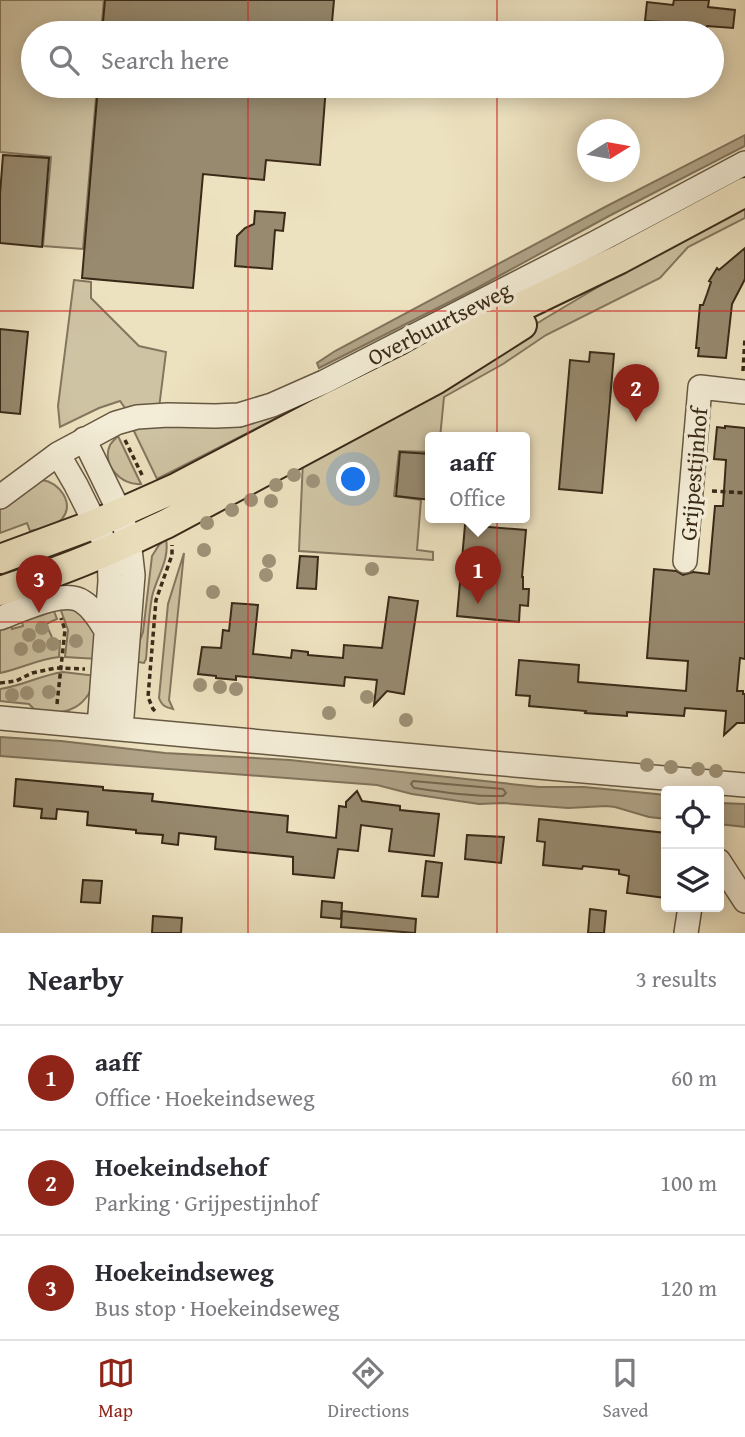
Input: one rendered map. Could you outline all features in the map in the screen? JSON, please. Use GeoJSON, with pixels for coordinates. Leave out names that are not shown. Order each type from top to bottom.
{"type":"FeatureCollection","features":[{"type":"Feature","properties":{"kind":"main road","name":"Overbuurtseweg"},"geometry":{"type":"LineString","coordinates":[[0,559],[108,519],[154,498],[414,366],[504,315],[745,192]]}},
{"type":"Feature","properties":{"kind":"main road","name":"Overbuurtseweg"},"geometry":{"type":"LineString","coordinates":[[0,591],[38,578],[166,524],[435,380],[550,307],[620,258]]}},
{"type":"Feature","properties":{"kind":"street","name":"Overbuurtseweg"},"geometry":{"type":"LineString","coordinates":[[0,497],[58,454],[116,423],[137,417],[239,415],[272,405],[324,382],[745,163]]}},
{"type":"Feature","properties":{"kind":"street","name":"Grijpestijnhof"},"geometry":{"type":"LineString","coordinates":[[685,561],[700,387],[743,391]]}},
{"type":"Feature","properties":{"kind":"street"},"geometry":{"type":"LineString","coordinates":[[84,439],[108,519],[133,575],[110,728]]}},
{"type":"Feature","properties":{"kind":"street"},"geometry":{"type":"LineString","coordinates":[[58,454],[108,519]]}},
{"type":"Feature","properties":{"kind":"street"},"geometry":{"type":"LineString","coordinates":[[110,728],[107,632],[110,581],[119,545]]}},
{"type":"Feature","properties":{"kind":"street"},"geometry":{"type":"LineString","coordinates":[[0,618],[66,597],[81,600],[92,609],[107,632]]}},
{"type":"Feature","properties":{"kind":"street"},"geometry":{"type":"LineString","coordinates":[[0,718],[693,786]]}},
{"type":"Feature","properties":{"kind":"street"},"geometry":{"type":"LineString","coordinates":[[724,786],[745,785]]}},
{"type":"Feature","properties":{"kind":"street"},"geometry":{"type":"LineString","coordinates":[[724,869],[745,901]]}},
{"type":"Feature","properties":{"kind":"street"},"geometry":{"type":"LineString","coordinates":[[686,933],[689,912]]}},
{"type":"Feature","properties":{"kind":"path","name":"Grijpestijnhof"},"geometry":{"type":"LineString","coordinates":[[743,391],[745,338]]}},
{"type":"Feature","properties":{"kind":"path"},"geometry":{"type":"LineString","coordinates":[[116,423],[154,498]]}},
{"type":"Feature","properties":{"kind":"path"},"geometry":{"type":"LineString","coordinates":[[691,489],[745,493]]}},
{"type":"Feature","properties":{"kind":"path"},"geometry":{"type":"LineString","coordinates":[[159,714],[153,709],[148,696],[156,600],[172,555],[172,540],[166,524]]}},
{"type":"Feature","properties":{"kind":"path"},"geometry":{"type":"LineString","coordinates":[[0,683],[16,681],[32,673],[61,667],[55,724]]}},
{"type":"Feature","properties":{"kind":"shaded area"},"geometry":{"type":"Polygon","coordinates":[[[0,0],[104,0],[102,21],[21,21],[21,98],[96,98],[83,249],[43,246],[51,157],[0,152],[0,0]]]}},
{"type":"Feature","properties":{"kind":"shaded area"},"geometry":{"type":"Polygon","coordinates":[[[745,206],[745,218],[688,247],[660,278],[546,335],[503,364],[444,397],[441,432],[425,432],[425,452],[399,451],[394,496],[421,500],[417,550],[433,552],[433,560],[299,551],[303,460],[445,382],[625,271],[745,206]]]}},
{"type":"Feature","properties":{"kind":"shaded area"},"geometry":{"type":"Polygon","coordinates":[[[74,280],[91,282],[91,298],[139,346],[166,352],[159,408],[125,408],[120,401],[60,427],[58,406],[74,280]]]}},
{"type":"Feature","properties":{"kind":"shaded area"},"geometry":{"type":"Polygon","coordinates":[[[318,397],[157,479],[132,427],[318,397]]]}},
{"type":"Feature","properties":{"kind":"shaded area"},"geometry":{"type":"Polygon","coordinates":[[[118,436],[141,484],[120,478],[111,466],[108,452],[118,436]]]}},
{"type":"Feature","properties":{"kind":"shaded area"},"geometry":{"type":"Polygon","coordinates":[[[42,480],[54,485],[63,494],[67,506],[62,519],[55,524],[30,531],[27,523],[0,533],[0,508],[42,480]]]}},
{"type":"Feature","properties":{"kind":"shaded area"},"geometry":{"type":"Polygon","coordinates":[[[166,539],[166,555],[151,605],[146,659],[144,663],[132,661],[143,632],[152,556],[166,539]]]}},
{"type":"Feature","properties":{"kind":"shaded area"},"geometry":{"type":"Polygon","coordinates":[[[184,553],[169,700],[173,709],[164,706],[159,698],[168,604],[184,553]]]}},
{"type":"Feature","properties":{"kind":"shaded area"},"geometry":{"type":"Polygon","coordinates":[[[59,605],[77,608],[96,627],[98,659],[65,657],[68,630],[59,605]]]}},
{"type":"Feature","properties":{"kind":"shaded area"},"geometry":{"type":"Polygon","coordinates":[[[54,611],[57,619],[46,624],[54,642],[60,641],[59,657],[0,673],[0,629],[11,625],[12,629],[23,626],[22,622],[54,611]]]}},
{"type":"Feature","properties":{"kind":"shaded area"},"geometry":{"type":"Polygon","coordinates":[[[63,672],[97,676],[88,695],[76,707],[59,712],[38,713],[29,704],[0,701],[0,689],[63,672]]]}},
{"type":"Feature","properties":{"kind":"water"},"geometry":{"type":"Polygon","coordinates":[[[745,135],[745,146],[319,368],[317,363],[335,351],[745,135]]]}},
{"type":"Feature","properties":{"kind":"water"},"geometry":{"type":"Polygon","coordinates":[[[0,737],[165,753],[290,760],[539,787],[584,787],[661,795],[661,818],[606,806],[568,808],[479,804],[412,794],[377,785],[0,756],[0,737]]]}},
{"type":"Feature","properties":{"kind":"water"},"geometry":{"type":"Polygon","coordinates":[[[724,803],[745,804],[745,827],[724,825],[724,803]]]}},
{"type":"Feature","properties":{"kind":"building"},"geometry":{"type":"Polygon","coordinates":[[[105,0],[334,0],[332,21],[103,21],[105,0]]]}},
{"type":"Feature","properties":{"kind":"building"},"geometry":{"type":"Polygon","coordinates":[[[674,0],[709,0],[708,7],[735,10],[733,28],[724,27],[724,21],[645,21],[647,2],[673,5],[674,0]]]}},
{"type":"Feature","properties":{"kind":"building"},"geometry":{"type":"Polygon","coordinates":[[[97,98],[325,98],[320,165],[266,160],[264,180],[203,174],[193,288],[82,278],[97,98]]]}},
{"type":"Feature","properties":{"kind":"building"},"geometry":{"type":"Polygon","coordinates":[[[3,155],[49,158],[42,247],[0,243],[3,155]]]}},
{"type":"Feature","properties":{"kind":"building"},"geometry":{"type":"Polygon","coordinates":[[[255,211],[285,213],[283,231],[275,230],[272,269],[235,266],[237,236],[254,224],[255,211]]]}},
{"type":"Feature","properties":{"kind":"building"},"geometry":{"type":"Polygon","coordinates":[[[745,248],[745,279],[732,304],[726,358],[698,356],[699,348],[696,348],[700,305],[703,305],[711,282],[709,281],[717,268],[719,270],[745,248]]]}},
{"type":"Feature","properties":{"kind":"building"},"geometry":{"type":"Polygon","coordinates":[[[0,329],[28,332],[20,414],[0,412],[0,329]]]}},
{"type":"Feature","properties":{"kind":"building"},"geometry":{"type":"Polygon","coordinates":[[[590,352],[614,354],[602,493],[559,489],[570,360],[589,362],[590,352]]]}},
{"type":"Feature","properties":{"kind":"building"},"geometry":{"type":"Polygon","coordinates":[[[717,427],[745,428],[745,659],[740,658],[737,691],[743,691],[745,694],[745,723],[737,723],[724,735],[726,711],[685,708],[684,716],[627,712],[627,716],[529,706],[530,696],[516,695],[519,660],[579,665],[578,682],[686,691],[688,661],[647,658],[654,569],[676,571],[683,575],[693,572],[709,574],[715,506],[723,506],[726,460],[714,459],[717,427]]]}},
{"type":"Feature","properties":{"kind":"building"},"geometry":{"type":"Polygon","coordinates":[[[400,452],[425,454],[425,499],[396,496],[400,452]]]}},
{"type":"Feature","properties":{"kind":"building"},"geometry":{"type":"Polygon","coordinates":[[[465,525],[526,530],[522,577],[523,589],[529,589],[528,606],[520,605],[519,622],[457,616],[465,525]]]}},
{"type":"Feature","properties":{"kind":"building"},"geometry":{"type":"Polygon","coordinates":[[[300,556],[318,557],[316,589],[297,588],[300,556]]]}},
{"type":"Feature","properties":{"kind":"building"},"geometry":{"type":"Polygon","coordinates":[[[389,597],[418,601],[404,694],[387,691],[374,705],[377,680],[345,677],[344,686],[236,676],[236,680],[198,674],[202,647],[221,648],[223,630],[229,631],[232,603],[258,605],[253,654],[291,658],[292,650],[308,652],[308,655],[343,658],[344,645],[382,648],[389,597]]]}},
{"type":"Feature","properties":{"kind":"building"},"geometry":{"type":"Polygon","coordinates":[[[16,779],[103,787],[103,790],[153,794],[152,801],[288,816],[287,832],[336,838],[339,806],[346,807],[346,802],[357,791],[362,801],[400,806],[400,810],[439,814],[434,856],[389,851],[392,829],[361,825],[358,851],[338,849],[334,878],[293,874],[293,857],[215,849],[216,837],[179,833],[178,845],[162,843],[163,835],[87,825],[88,812],[57,809],[56,819],[41,818],[42,809],[14,806],[16,779]]]}},
{"type":"Feature","properties":{"kind":"building"},"geometry":{"type":"Polygon","coordinates":[[[539,819],[661,832],[661,897],[627,893],[629,876],[619,874],[619,870],[543,865],[545,842],[537,841],[539,819]]]}},
{"type":"Feature","properties":{"kind":"building"},"geometry":{"type":"Polygon","coordinates":[[[467,835],[504,837],[501,863],[465,859],[467,835]]]}},
{"type":"Feature","properties":{"kind":"building"},"geometry":{"type":"Polygon","coordinates":[[[426,861],[442,863],[438,897],[422,896],[426,861]]]}},
{"type":"Feature","properties":{"kind":"building"},"geometry":{"type":"Polygon","coordinates":[[[83,880],[102,881],[100,903],[81,902],[83,880]]]}},
{"type":"Feature","properties":{"kind":"building"},"geometry":{"type":"Polygon","coordinates":[[[322,901],[342,903],[341,919],[321,917],[322,901]]]}},
{"type":"Feature","properties":{"kind":"building"},"geometry":{"type":"Polygon","coordinates":[[[590,909],[606,911],[604,933],[588,933],[590,909]]]}},
{"type":"Feature","properties":{"kind":"building"},"geometry":{"type":"Polygon","coordinates":[[[342,911],[416,919],[415,933],[341,927],[342,911]]]}},
{"type":"Feature","properties":{"kind":"building"},"geometry":{"type":"Polygon","coordinates":[[[153,916],[182,918],[181,933],[152,933],[153,916]]]}},
{"type":"Feature","properties":{"kind":"place","name":"Hoekeindsehof"},"geometry":{"type":"Point","coordinates":[636,422]}},
{"type":"Feature","properties":{"kind":"place","name":"aaff"},"geometry":{"type":"Point","coordinates":[478,604]}},
{"type":"Feature","properties":{"kind":"place","name":"Hoekeindseweg"},"geometry":{"type":"Point","coordinates":[39,613]}}]}
